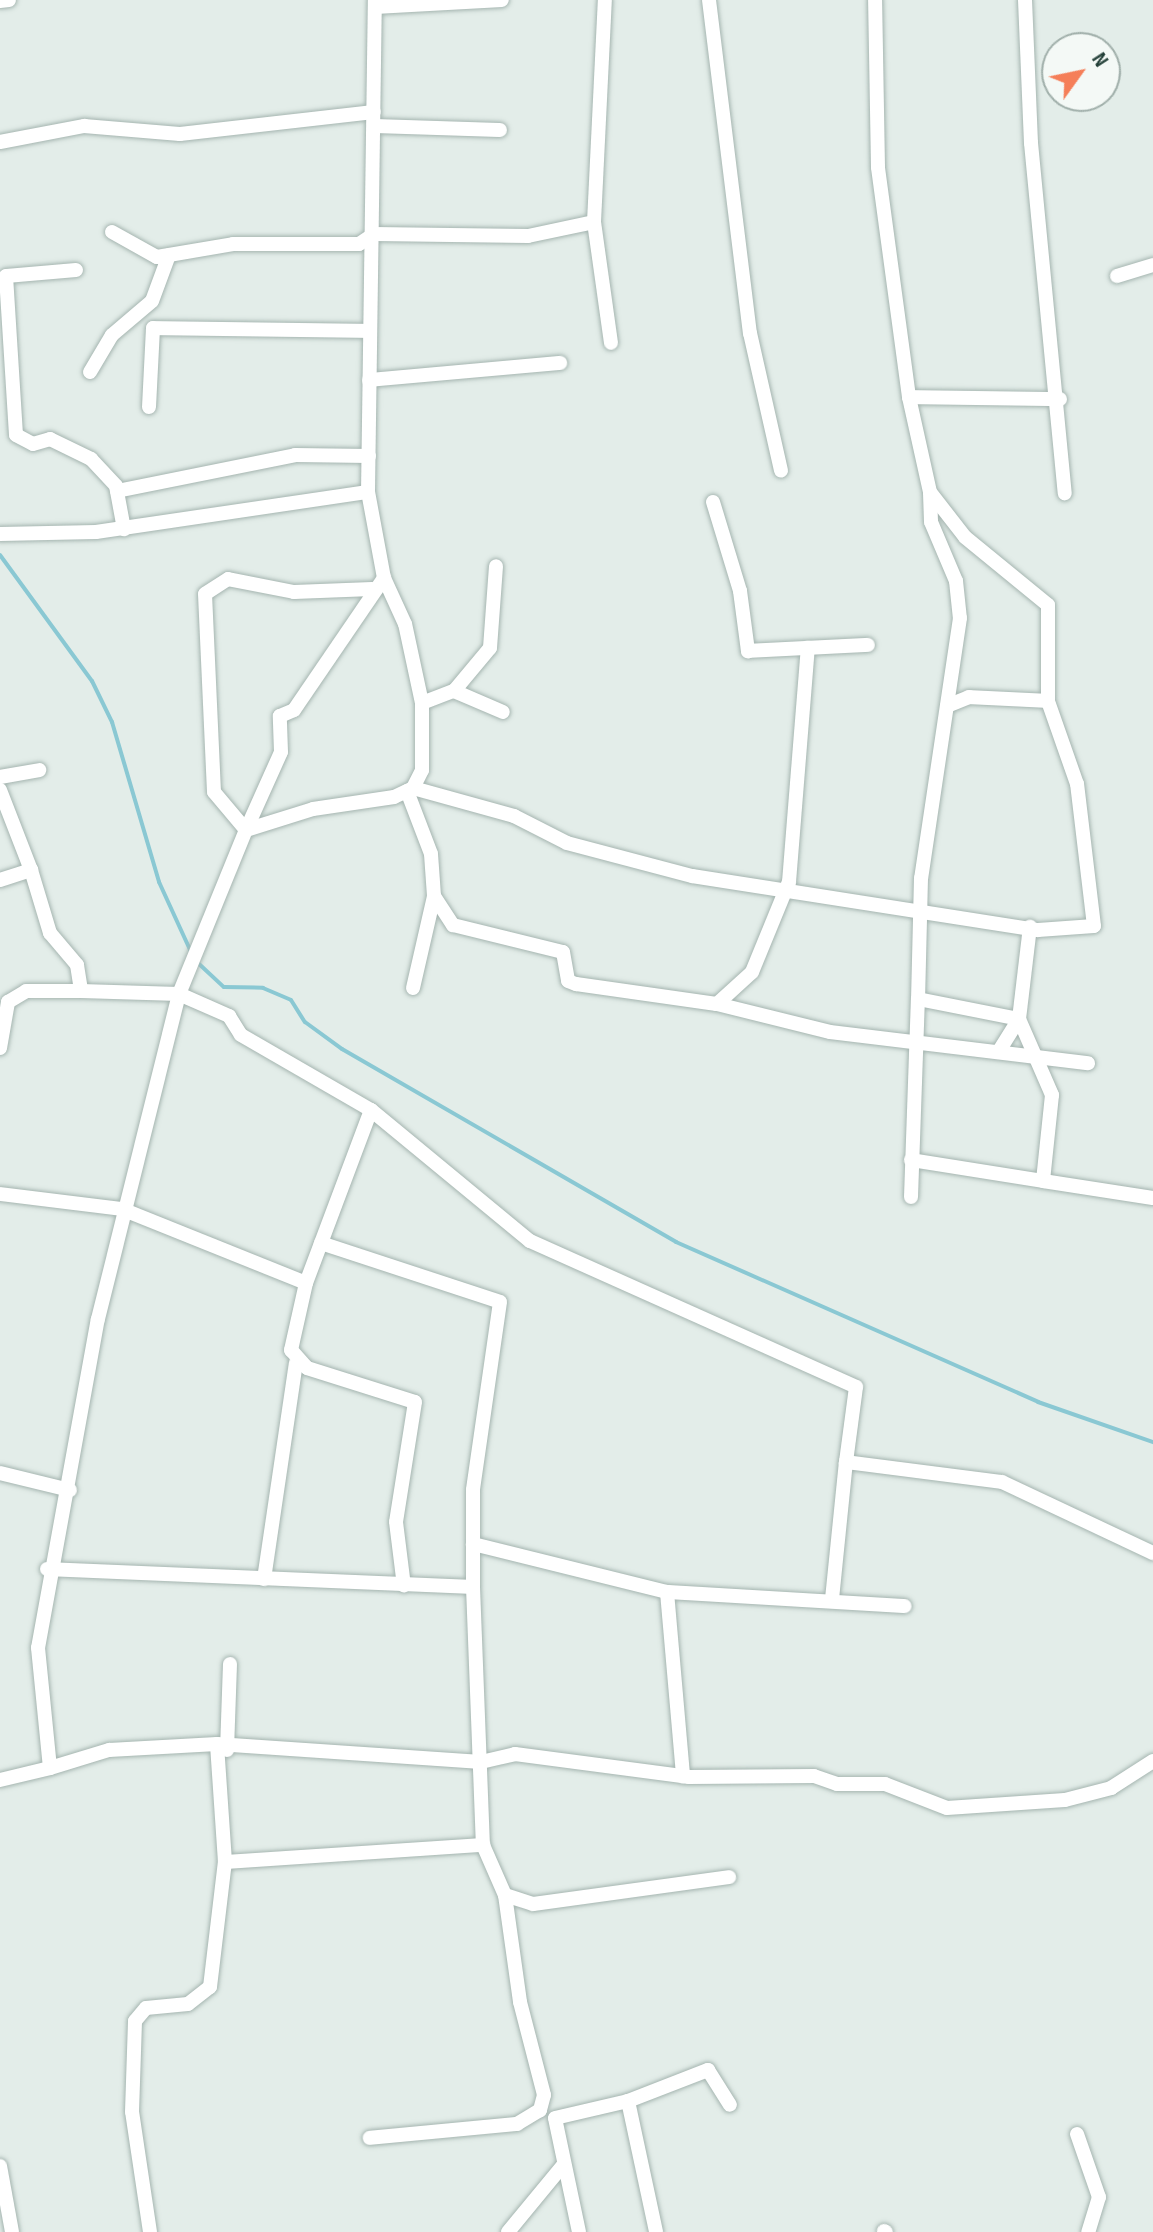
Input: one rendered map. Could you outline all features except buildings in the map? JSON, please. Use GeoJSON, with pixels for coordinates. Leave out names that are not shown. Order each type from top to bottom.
{"type":"FeatureCollection","features":[{"type":"Feature","properties":{"kind":"street"},"geometry":{"type":"LineString","coordinates":[[0,1],[8,0]]}},
{"type":"Feature","properties":{"kind":"street"},"geometry":{"type":"LineString","coordinates":[[410,789],[422,770],[422,703],[405,624],[384,578],[368,492],[375,3],[502,0]]}},
{"type":"Feature","properties":{"kind":"street"},"geometry":{"type":"LineString","coordinates":[[605,0],[594,222],[611,343]]}},
{"type":"Feature","properties":{"kind":"street"},"geometry":{"type":"LineString","coordinates":[[709,0],[750,333],[781,471]]}},
{"type":"Feature","properties":{"kind":"street"},"geometry":{"type":"LineString","coordinates":[[875,0],[878,167],[909,397],[930,492],[931,522],[956,581],[960,618],[920,909],[911,1197]]}},
{"type":"Feature","properties":{"kind":"street"},"geometry":{"type":"LineString","coordinates":[[1025,0],[1031,143],[1060,399],[1065,493]]}},
{"type":"Feature","properties":{"kind":"street"},"geometry":{"type":"LineString","coordinates":[[0,142],[84,126],[180,134],[374,119],[500,130]]}},
{"type":"Feature","properties":{"kind":"street"},"geometry":{"type":"LineString","coordinates":[[112,232],[157,257],[233,244],[359,244],[374,234],[528,236],[594,222]]}},
{"type":"Feature","properties":{"kind":"street"},"geometry":{"type":"LineString","coordinates":[[90,372],[112,335],[152,301],[169,255]]}},
{"type":"Feature","properties":{"kind":"street"},"geometry":{"type":"LineString","coordinates":[[1117,276],[1153,265]]}},
{"type":"Feature","properties":{"kind":"street"},"geometry":{"type":"LineString","coordinates":[[76,270],[6,276],[16,435],[33,444],[50,439],[91,459],[117,491],[124,529]]}},
{"type":"Feature","properties":{"kind":"street"},"geometry":{"type":"LineString","coordinates":[[149,407],[153,328],[369,331]]}},
{"type":"Feature","properties":{"kind":"street"},"geometry":{"type":"LineString","coordinates":[[369,380],[560,363]]}},
{"type":"Feature","properties":{"kind":"street"},"geometry":{"type":"LineString","coordinates":[[909,397],[1060,399]]}},
{"type":"Feature","properties":{"kind":"street"},"geometry":{"type":"LineString","coordinates":[[117,491],[295,455],[369,456]]}},
{"type":"Feature","properties":{"kind":"street"},"geometry":{"type":"LineString","coordinates":[[0,534],[124,529],[368,492]]}},
{"type":"Feature","properties":{"kind":"street"},"geometry":{"type":"LineString","coordinates":[[246,830],[410,789],[514,816],[613,857],[692,876],[788,885],[1030,927],[1094,926],[1077,784],[1048,701],[1048,605],[965,537],[930,492]]}},
{"type":"Feature","properties":{"kind":"street"},"geometry":{"type":"LineString","coordinates":[[713,502],[740,591],[748,651],[868,645]]}},
{"type":"Feature","properties":{"kind":"street"},"geometry":{"type":"LineString","coordinates":[[422,703],[454,691],[490,648],[496,566]]}},
{"type":"Feature","properties":{"kind":"street"},"geometry":{"type":"LineString","coordinates":[[50,1768],[38,1648],[47,1569],[70,1490],[122,1209],[179,994],[281,752],[280,716],[294,710],[372,589],[384,578]]}},
{"type":"Feature","properties":{"kind":"street"},"geometry":{"type":"LineString","coordinates":[[246,830],[214,792],[205,594],[228,579],[294,592],[372,589]]}},
{"type":"Feature","properties":{"kind":"street"},"geometry":{"type":"LineString","coordinates":[[717,1004],[752,972],[788,885],[808,648]]}},
{"type":"Feature","properties":{"kind":"street"},"geometry":{"type":"LineString","coordinates":[[951,682],[969,697]]}},
{"type":"Feature","properties":{"kind":"street"},"geometry":{"type":"LineString","coordinates":[[454,691],[503,712]]}},
{"type":"Feature","properties":{"kind":"street"},"geometry":{"type":"LineString","coordinates":[[947,706],[969,697],[1048,701]]}},
{"type":"Feature","properties":{"kind":"street"},"geometry":{"type":"LineString","coordinates":[[0,777],[39,770]]}},
{"type":"Feature","properties":{"kind":"street"},"geometry":{"type":"LineString","coordinates":[[410,789],[431,854],[434,896],[413,988]]}},
{"type":"Feature","properties":{"kind":"street"},"geometry":{"type":"LineString","coordinates":[[0,790],[31,870],[50,933],[77,965],[81,991]]}},
{"type":"Feature","properties":{"kind":"street"},"geometry":{"type":"LineString","coordinates":[[0,880],[31,870]]}},
{"type":"Feature","properties":{"kind":"street"},"geometry":{"type":"LineString","coordinates":[[434,896],[453,925],[563,952],[568,981],[576,984],[717,1004],[830,1032],[914,1037],[999,1051],[1038,1061],[1088,1063]]}},
{"type":"Feature","properties":{"kind":"street"},"geometry":{"type":"LineString","coordinates":[[999,1051],[1019,1019],[1030,927]]}},
{"type":"Feature","properties":{"kind":"street"},"geometry":{"type":"LineString","coordinates":[[0,1048],[8,1002],[26,991],[179,994],[229,1016],[241,1035],[371,1110],[530,1241],[856,1387],[832,1599]]}},
{"type":"Feature","properties":{"kind":"street"},"geometry":{"type":"LineString","coordinates":[[918,999],[1019,1019]]}},
{"type":"Feature","properties":{"kind":"street"},"geometry":{"type":"LineString","coordinates":[[1019,1019],[1052,1095],[1043,1181]]}},
{"type":"Feature","properties":{"kind":"street"},"geometry":{"type":"LineString","coordinates":[[264,1579],[296,1363],[291,1350],[306,1283],[371,1110]]}},
{"type":"Feature","properties":{"kind":"street"},"geometry":{"type":"LineString","coordinates":[[911,1160],[1153,1198]]}},
{"type":"Feature","properties":{"kind":"street"},"geometry":{"type":"LineString","coordinates":[[0,1194],[122,1209],[306,1283]]}},
{"type":"Feature","properties":{"kind":"street"},"geometry":{"type":"LineString","coordinates":[[321,1243],[500,1302],[473,1544],[483,1845],[505,1895],[520,2002],[544,2095],[540,2110],[517,2124],[370,2138]]}},
{"type":"Feature","properties":{"kind":"street"},"geometry":{"type":"LineString","coordinates":[[296,1363],[415,1402],[396,1522],[404,1586]]}},
{"type":"Feature","properties":{"kind":"street"},"geometry":{"type":"LineString","coordinates":[[846,1462],[1002,1482],[1153,1553]]}},
{"type":"Feature","properties":{"kind":"street"},"geometry":{"type":"LineString","coordinates":[[0,1473],[70,1490]]}},
{"type":"Feature","properties":{"kind":"street"},"geometry":{"type":"LineString","coordinates":[[473,1544],[667,1592],[832,1599],[905,1606]]}},
{"type":"Feature","properties":{"kind":"street"},"geometry":{"type":"LineString","coordinates":[[47,1569],[473,1587]]}},
{"type":"Feature","properties":{"kind":"street"},"geometry":{"type":"LineString","coordinates":[[667,1592],[683,1776]]}},
{"type":"Feature","properties":{"kind":"street"},"geometry":{"type":"LineString","coordinates":[[150,2232],[132,2112],[135,2021],[146,2008],[188,2004],[210,1987],[225,1862],[222,1747],[230,1664]]}},
{"type":"Feature","properties":{"kind":"street"},"geometry":{"type":"LineString","coordinates":[[0,1780],[109,1750],[222,1747],[481,1762],[515,1754],[683,1776],[814,1776],[837,1784],[885,1784],[947,1808],[1032,1806],[1111,1788],[1153,1761]]}},
{"type":"Feature","properties":{"kind":"street"},"geometry":{"type":"LineString","coordinates":[[225,1862],[483,1845]]}},
{"type":"Feature","properties":{"kind":"street"},"geometry":{"type":"LineString","coordinates":[[505,1895],[533,1904],[729,1877]]}},
{"type":"Feature","properties":{"kind":"street"},"geometry":{"type":"LineString","coordinates":[[540,2110],[555,2118],[628,2101],[708,2070],[730,2105]]}},
{"type":"Feature","properties":{"kind":"street"},"geometry":{"type":"LineString","coordinates":[[628,2101],[656,2232]]}},
{"type":"Feature","properties":{"kind":"street"},"geometry":{"type":"LineString","coordinates":[[555,2118],[579,2232]]}},
{"type":"Feature","properties":{"kind":"street"},"geometry":{"type":"LineString","coordinates":[[1077,2134],[1099,2197],[1088,2232]]}},
{"type":"Feature","properties":{"kind":"street"},"geometry":{"type":"LineString","coordinates":[[508,2232],[564,2164]]}},
{"type":"Feature","properties":{"kind":"street"},"geometry":{"type":"LineString","coordinates":[[0,2166],[12,2232]]}},
{"type":"Feature","properties":{"kind":"waterway"},"geometry":{"type":"LineString","coordinates":[[0,555],[92,681],[112,722],[159,882],[191,952]]}},
{"type":"Feature","properties":{"kind":"waterway"},"geometry":{"type":"LineString","coordinates":[[198,963],[224,987],[263,988],[291,1000],[305,1022],[342,1049],[676,1242],[1038,1402],[1153,1442]]}}]}
